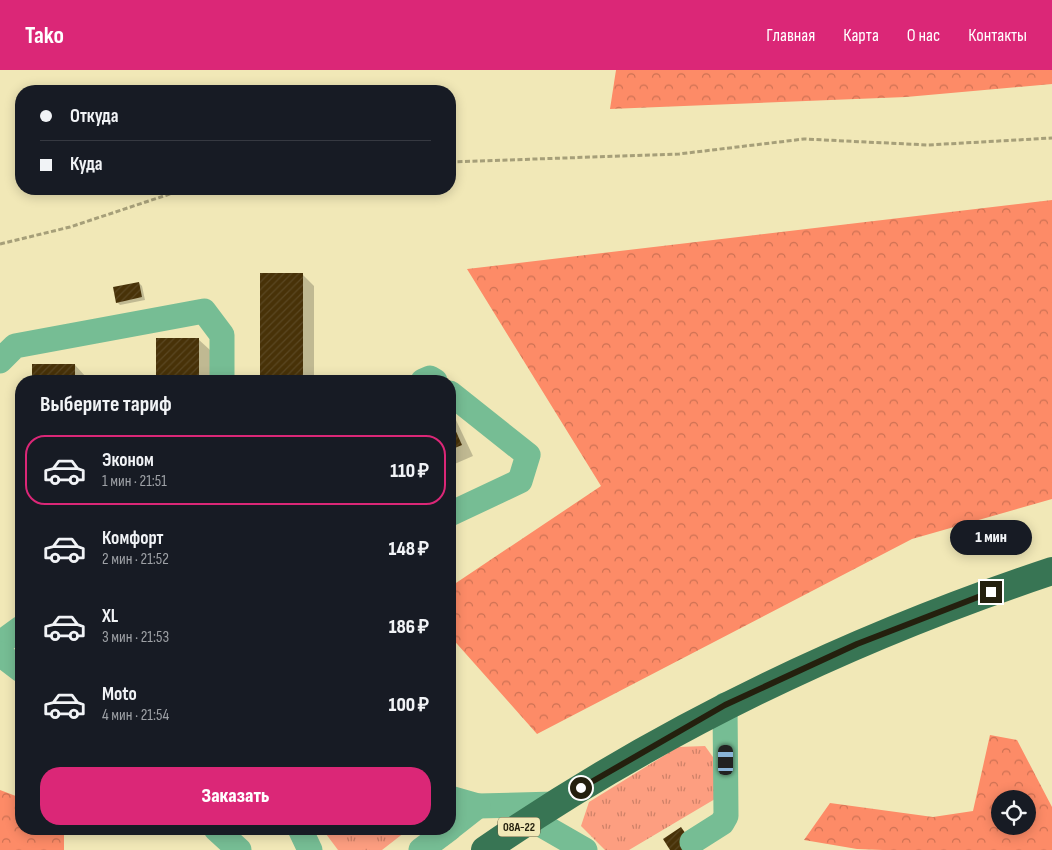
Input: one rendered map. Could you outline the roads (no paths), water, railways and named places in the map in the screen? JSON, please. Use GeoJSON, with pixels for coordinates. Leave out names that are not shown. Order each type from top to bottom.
{"type":"FeatureCollection","features":[{"type":"Feature","properties":{"kind":"highway","name":"08А-22"},"geometry":{"type":"LineString","coordinates":[[484,850],[555,804],[725,705],[857,644],[919,619],[1052,571]]}},
{"type":"Feature","properties":{"kind":"street"},"geometry":{"type":"LineString","coordinates":[[0,361],[15,346],[204,311],[222,335],[222,375]]}},
{"type":"Feature","properties":{"kind":"street"},"geometry":{"type":"LineString","coordinates":[[456,398],[528,456],[520,481],[456,511]]}},
{"type":"Feature","properties":{"kind":"street"},"geometry":{"type":"LineString","coordinates":[[0,643],[15,632]]}},
{"type":"Feature","properties":{"kind":"street"},"geometry":{"type":"LineString","coordinates":[[0,654],[15,665]]}},
{"type":"Feature","properties":{"kind":"street"},"geometry":{"type":"LineString","coordinates":[[692,842],[725,819],[725,705]]}},
{"type":"Feature","properties":{"kind":"street"},"geometry":{"type":"LineString","coordinates":[[456,800],[478,806],[555,804]]}},
{"type":"Feature","properties":{"kind":"street"},"geometry":{"type":"LineString","coordinates":[[456,823],[478,806]]}},
{"type":"Feature","properties":{"kind":"street"},"geometry":{"type":"LineString","coordinates":[[532,819],[585,850]]}},
{"type":"Feature","properties":{"kind":"street"},"geometry":{"type":"LineString","coordinates":[[223,835],[239,850]]}},
{"type":"Feature","properties":{"kind":"street"},"geometry":{"type":"LineString","coordinates":[[303,835],[310,850]]}},
{"type":"Feature","properties":{"kind":"street"},"geometry":{"type":"LineString","coordinates":[[421,850],[440,835]]}}]}
